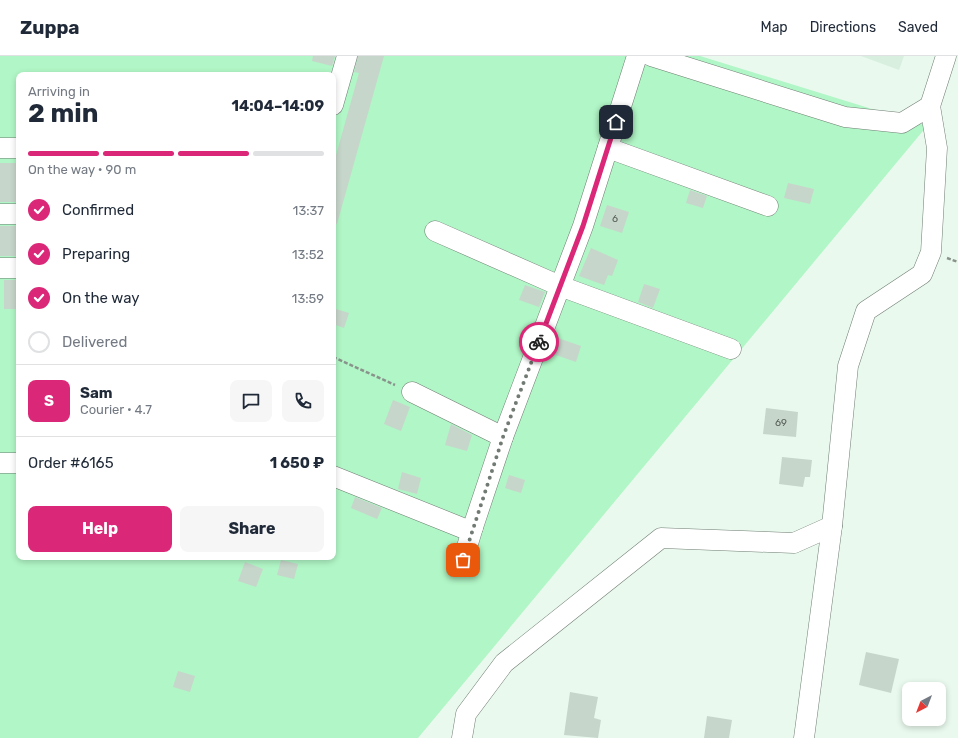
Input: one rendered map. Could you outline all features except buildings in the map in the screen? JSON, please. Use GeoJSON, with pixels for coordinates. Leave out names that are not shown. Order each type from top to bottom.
{"type":"FeatureCollection","features":[{"type":"Feature","properties":{"kind":"street"},"geometry":{"type":"LineString","coordinates":[[336,90],[347,56]]}},
{"type":"Feature","properties":{"kind":"street"},"geometry":{"type":"LineString","coordinates":[[463,560],[503,437],[583,226],[637,56]]}},
{"type":"Feature","properties":{"kind":"street"},"geometry":{"type":"LineString","coordinates":[[651,56],[845,117],[902,123],[930,106]]}},
{"type":"Feature","properties":{"kind":"street"},"geometry":{"type":"LineString","coordinates":[[804,738],[832,526],[848,366],[866,311],[922,274],[931,252],[937,148],[930,106],[946,56]]}},
{"type":"Feature","properties":{"kind":"street"},"geometry":{"type":"LineString","coordinates":[[0,148],[16,148]]}},
{"type":"Feature","properties":{"kind":"street"},"geometry":{"type":"LineString","coordinates":[[608,148],[768,206]]}},
{"type":"Feature","properties":{"kind":"street"},"geometry":{"type":"LineString","coordinates":[[0,214],[16,214]]}},
{"type":"Feature","properties":{"kind":"street"},"geometry":{"type":"LineString","coordinates":[[435,231],[560,286],[731,349]]}},
{"type":"Feature","properties":{"kind":"street"},"geometry":{"type":"LineString","coordinates":[[0,268],[16,268]]}},
{"type":"Feature","properties":{"kind":"street"},"geometry":{"type":"LineString","coordinates":[[412,392],[503,437]]}},
{"type":"Feature","properties":{"kind":"street"},"geometry":{"type":"LineString","coordinates":[[0,463],[16,464]]}},
{"type":"Feature","properties":{"kind":"street"},"geometry":{"type":"LineString","coordinates":[[336,477],[466,529],[473,527]]}},
{"type":"Feature","properties":{"kind":"street"},"geometry":{"type":"LineString","coordinates":[[462,738],[466,714],[504,663],[661,538],[794,543],[832,526]]}},
{"type":"Feature","properties":{"kind":"path"},"geometry":{"type":"LineString","coordinates":[[336,358],[412,392]]}},
{"type":"Feature","properties":{"kind":"shaded area"},"geometry":{"type":"Polygon","coordinates":[[[861,56],[904,56],[899,70],[861,56]]]}},
{"type":"Feature","properties":{"kind":"green space"},"geometry":{"type":"Polygon","coordinates":[[[0,56],[700,56],[927,126],[418,738],[0,738],[0,56]]]}},
{"type":"Feature","properties":{"kind":"way so far"},"geometry":{"type":"LineString","coordinates":[[463,560],[503,437],[539,342]]}},
{"type":"Feature","properties":{"kind":"route"},"geometry":{"type":"LineString","coordinates":[[539,342],[583,226],[616,122]]}}]}
